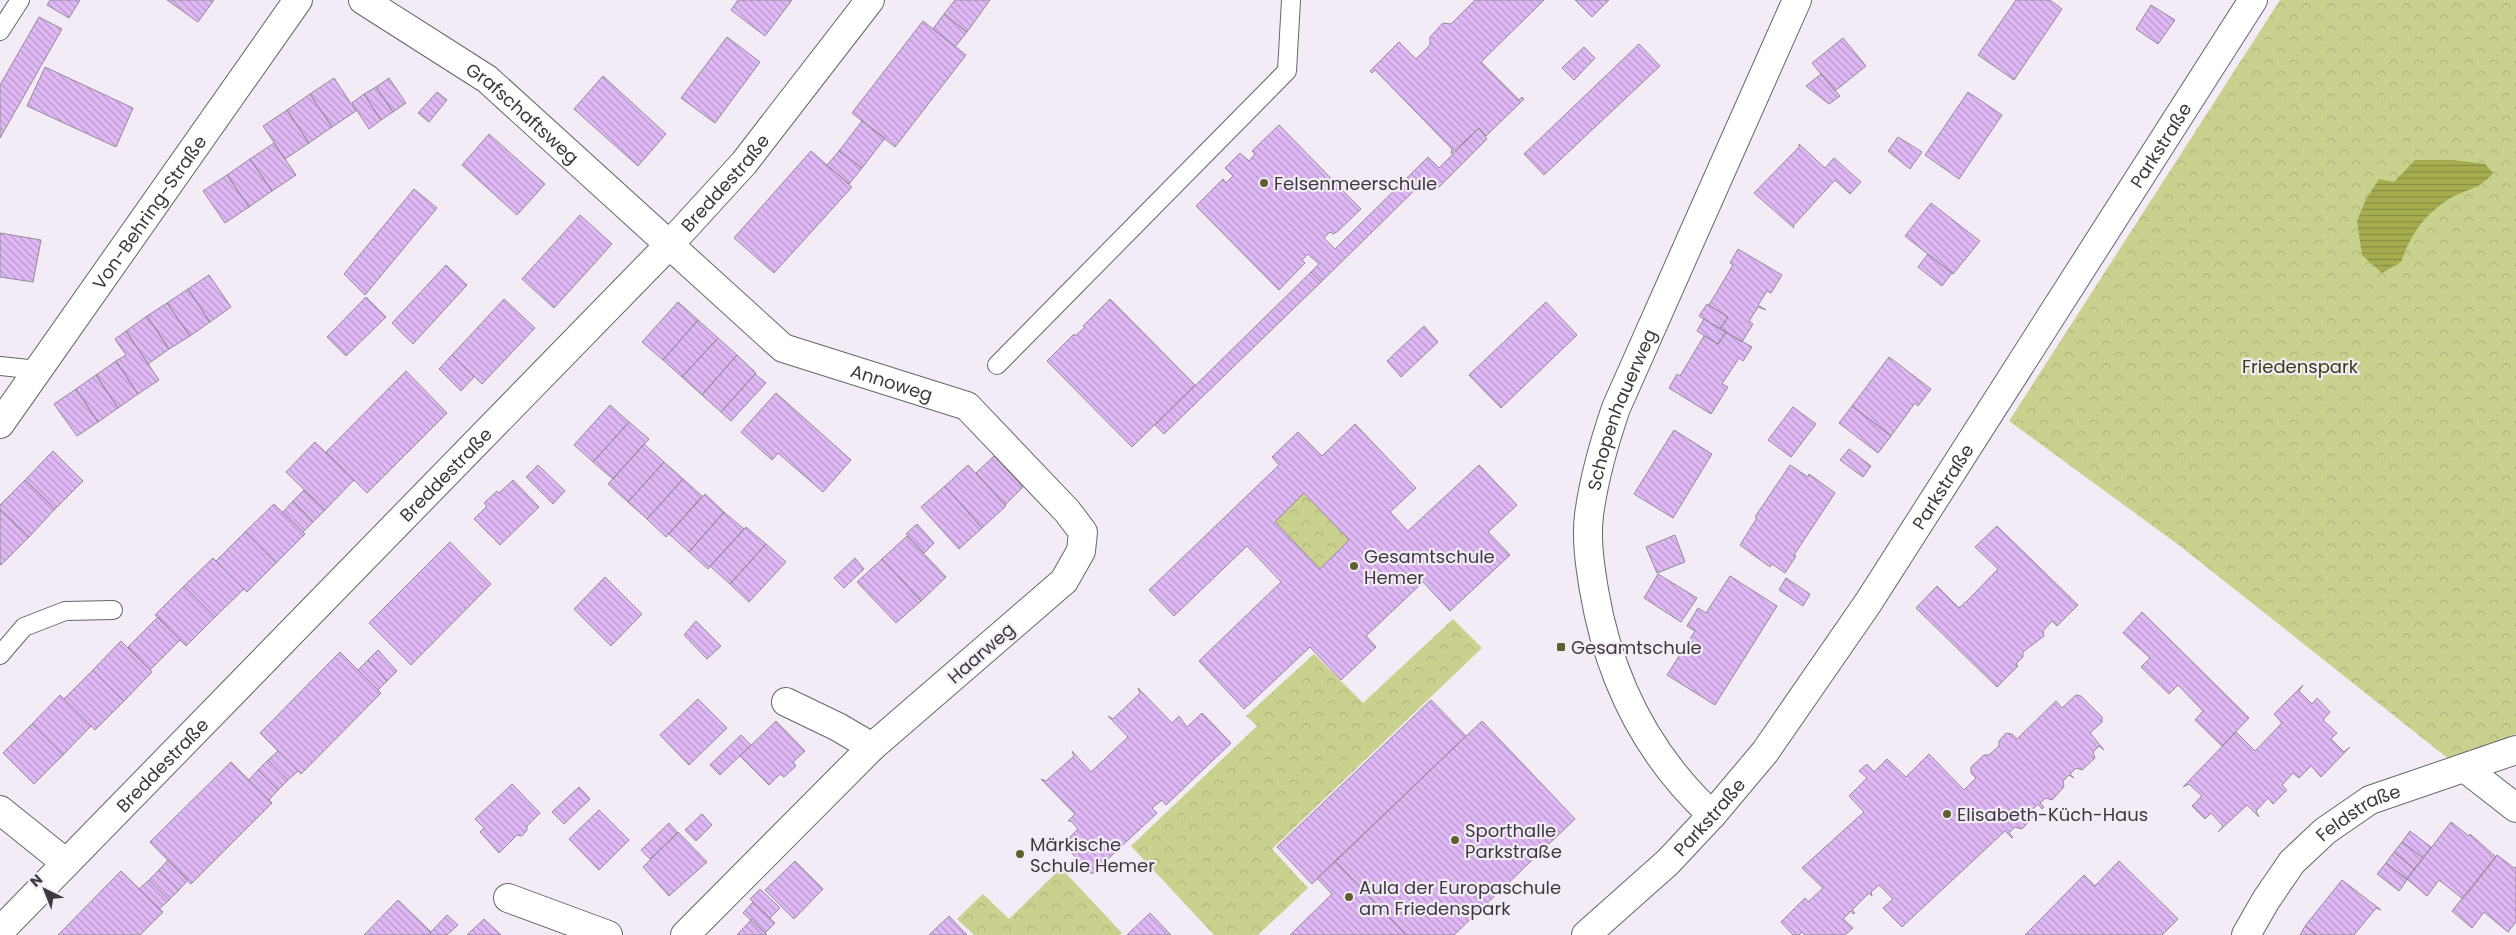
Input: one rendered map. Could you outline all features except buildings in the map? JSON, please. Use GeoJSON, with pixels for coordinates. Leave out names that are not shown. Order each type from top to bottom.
{"type":"FeatureCollection","features":[{"type":"Feature","properties":{"kind":"street","name":"Von-Behring-Straße"},"geometry":{"type":"LineString","coordinates":[[0,424],[298,0]]}},
{"type":"Feature","properties":{"kind":"street","name":"Grafschaftsweg"},"geometry":{"type":"LineString","coordinates":[[363,0],[487,79],[669,245]]}},
{"type":"Feature","properties":{"kind":"street","name":"Breddestraße"},"geometry":{"type":"LineString","coordinates":[[0,931],[669,245],[744,163],[870,0]]}},
{"type":"Feature","properties":{"kind":"street","name":"Schopenhauerweg"},"geometry":{"type":"LineString","coordinates":[[1712,815],[1689,793],[1668,767],[1627,702],[1610,660],[1601,628],[1590,562],[1589,516],[1598,461],[1616,408],[1797,0]]}},
{"type":"Feature","properties":{"kind":"street","name":"Parkstraße"},"geometry":{"type":"LineString","coordinates":[[1586,935],[1668,862],[1712,815],[1765,752],[1868,603],[2253,0]]}},
{"type":"Feature","properties":{"kind":"street","name":"Annoweg"},"geometry":{"type":"LineString","coordinates":[[669,245],[783,348],[967,406],[1067,511],[1083,532],[1081,551]]}},
{"type":"Feature","properties":{"kind":"street","name":"Haarweg"},"geometry":{"type":"LineString","coordinates":[[685,935],[872,747],[1064,581],[1081,551]]}},
{"type":"Feature","properties":{"kind":"street"},"geometry":{"type":"LineString","coordinates":[[786,702],[838,727],[872,747]]}},
{"type":"Feature","properties":{"kind":"street","name":"Feldstraße"},"geometry":{"type":"LineString","coordinates":[[2246,935],[2266,900],[2292,862],[2325,831],[2370,800],[2516,750]]}},
{"type":"Feature","properties":{"kind":"street"},"geometry":{"type":"LineString","coordinates":[[2466,768],[2516,808]]}},
{"type":"Feature","properties":{"kind":"street"},"geometry":{"type":"LineString","coordinates":[[0,810],[66,863]]}},
{"type":"Feature","properties":{"kind":"street"},"geometry":{"type":"LineString","coordinates":[[508,898],[608,935]]}},
{"type":"Feature","properties":{"kind":"lane"},"geometry":{"type":"LineString","coordinates":[[0,31],[20,0]]}},
{"type":"Feature","properties":{"kind":"lane"},"geometry":{"type":"LineString","coordinates":[[997,365],[1287,71],[1291,0]]}},
{"type":"Feature","properties":{"kind":"lane"},"geometry":{"type":"LineString","coordinates":[[0,366],[38,370]]}},
{"type":"Feature","properties":{"kind":"lane"},"geometry":{"type":"LineString","coordinates":[[0,655],[24,627],[65,611],[112,610]]}},
{"type":"Feature","properties":{"kind":"green space","name":"Friedenspark"},"geometry":{"type":"Polygon","coordinates":[[[2280,0],[2516,0],[2516,734],[2450,760],[2180,546],[2009,421],[2280,0]]]}},
{"type":"Feature","properties":{"kind":"green space"},"geometry":{"type":"Polygon","coordinates":[[[1304,493],[1349,540],[1320,569],[1275,522],[1304,493]]]}},
{"type":"Feature","properties":{"kind":"green space"},"geometry":{"type":"Polygon","coordinates":[[[1453,619],[1482,648],[1272,849],[1308,888],[1258,935],[1214,935],[1131,846],[1257,726],[1246,716],[1314,654],[1363,703],[1453,619]]]}},
{"type":"Feature","properties":{"kind":"green space"},"geometry":{"type":"Polygon","coordinates":[[[1061,868],[1122,933],[1120,935],[974,935],[957,919],[983,894],[1009,919],[1061,868]]]}},
{"type":"Feature","properties":{"kind":"shaded area"},"geometry":{"type":"Polygon","coordinates":[[[2415,160],[2453,160],[2485,164],[2493,173],[2483,183],[2452,197],[2431,213],[2413,235],[2401,262],[2382,273],[2362,255],[2357,221],[2366,199],[2379,179],[2394,182],[2415,160]]]}},
{"type":"Feature","properties":{"kind":"place","name":"Felsenmeerschule"},"geometry":{"type":"Point","coordinates":[1264,183]}},
{"type":"Feature","properties":{"kind":"place","name":"Gesamtschule Hemer"},"geometry":{"type":"Point","coordinates":[1354,566]}},
{"type":"Feature","properties":{"kind":"place","name":"Gesamtschule"},"geometry":{"type":"Point","coordinates":[1561,647]}},
{"type":"Feature","properties":{"kind":"place","name":"Elisabeth-Küch-Haus"},"geometry":{"type":"Point","coordinates":[1947,814]}},
{"type":"Feature","properties":{"kind":"place","name":"Sporthalle Parkstraße"},"geometry":{"type":"Point","coordinates":[1455,840]}},
{"type":"Feature","properties":{"kind":"place","name":"Märkische Schule Hemer"},"geometry":{"type":"Point","coordinates":[1020,854]}},
{"type":"Feature","properties":{"kind":"place","name":"Aula der Europaschule am Friedenspark"},"geometry":{"type":"Point","coordinates":[1349,897]}}]}
